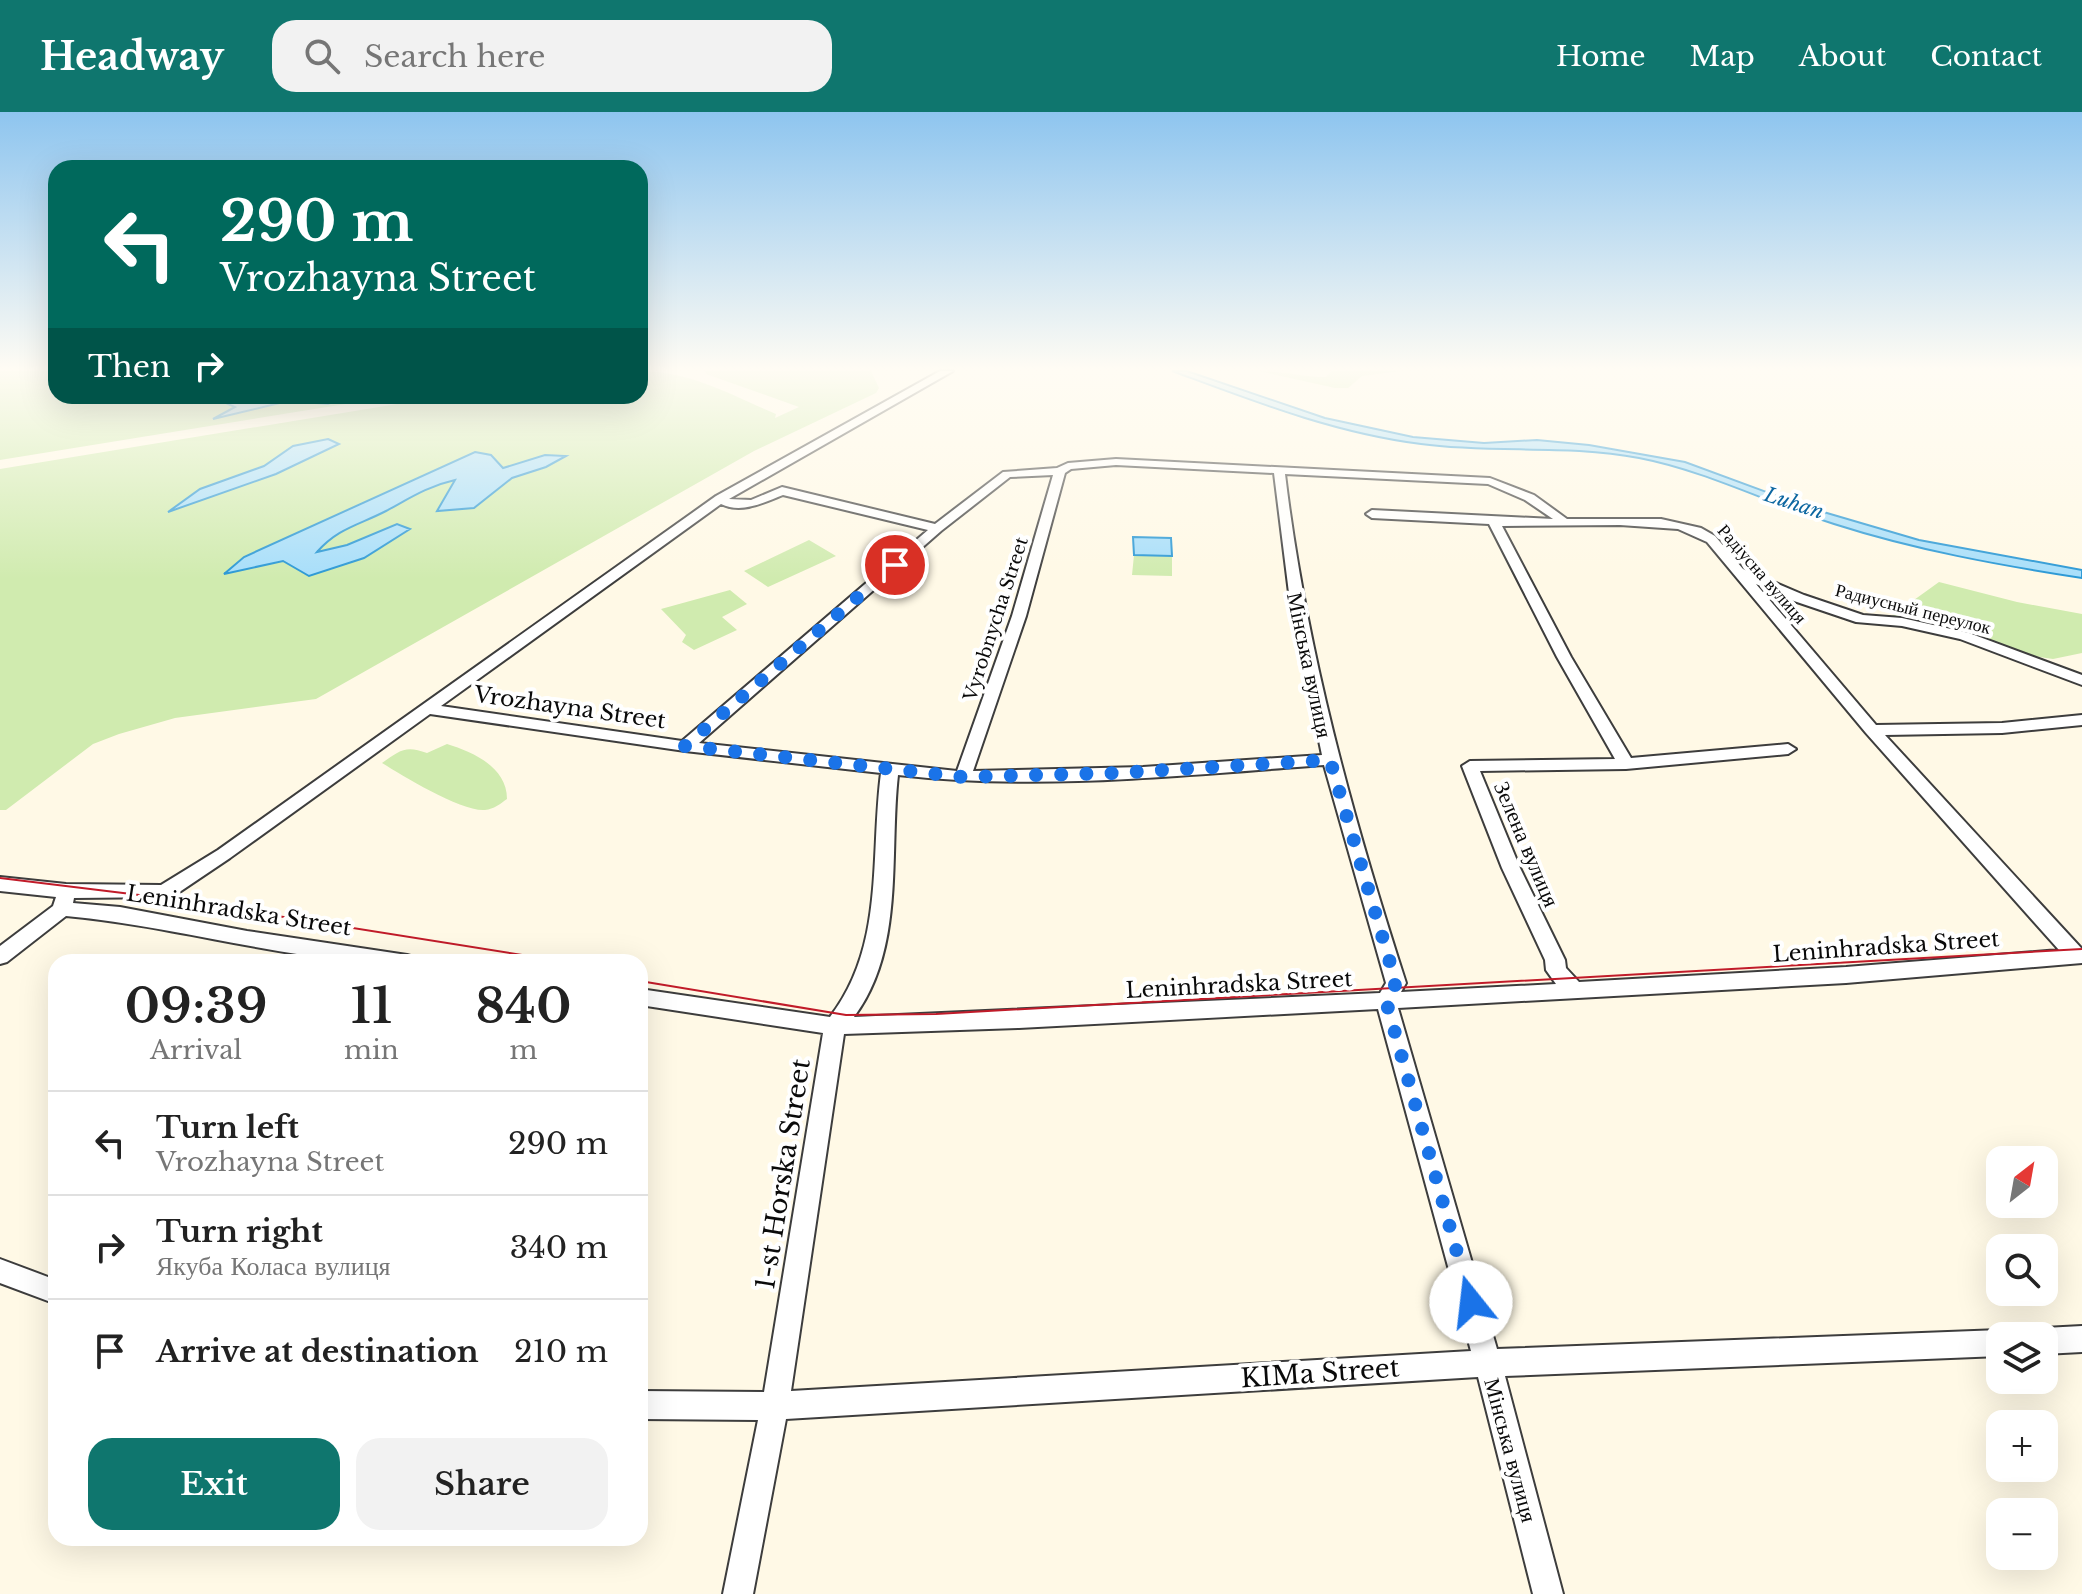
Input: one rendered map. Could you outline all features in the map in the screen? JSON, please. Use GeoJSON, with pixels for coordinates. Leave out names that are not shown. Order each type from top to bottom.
{"type":"FeatureCollection","features":[{"type":"Feature","properties":{"kind":"street"},"geometry":{"type":"LineString","coordinates":[[0,884],[64,900],[165,892],[224,854],[720,499],[825,440]]}},
{"type":"Feature","properties":{"kind":"street"},"geometry":{"type":"LineString","coordinates":[[685,746],[937,528],[1007,474],[1060,471],[1068,466],[1116,462],[1490,481],[1513,489],[1555,514],[1564,523]]}},
{"type":"Feature","properties":{"kind":"street","name":"Vyrobnycha Street"},"geometry":{"type":"LineString","coordinates":[[963,777],[1019,616],[1060,471]]}},
{"type":"Feature","properties":{"kind":"street","name":"Мінська вулиця"},"geometry":{"type":"LineString","coordinates":[[1279,471],[1287,545],[1330,760],[1396,983],[1386,1001],[1488,1363],[1548,1594]]}},
{"type":"Feature","properties":{"kind":"street"},"geometry":{"type":"LineString","coordinates":[[720,499],[732,505],[753,503],[782,491],[937,528]]}},
{"type":"Feature","properties":{"kind":"street"},"geometry":{"type":"LineString","coordinates":[[1372,514],[1564,523]]}},
{"type":"Feature","properties":{"kind":"street"},"geometry":{"type":"LineString","coordinates":[[1502,521],[1495,524],[1496,530],[1626,764]]}},
{"type":"Feature","properties":{"kind":"street","name":"Радіусна вулиця"},"geometry":{"type":"LineString","coordinates":[[1564,523],[1669,524],[1699,530],[1872,730],[2079,956]]}},
{"type":"Feature","properties":{"kind":"street","name":"Радиусный переулок"},"geometry":{"type":"LineString","coordinates":[[1736,570],[1799,598],[1861,619],[1902,622],[1964,636],[2082,680]]}},
{"type":"Feature","properties":{"kind":"street","name":"Vrozhayna Street"},"geometry":{"type":"LineString","coordinates":[[427,709],[685,746],[963,777],[1143,772],[1330,760]]}},
{"type":"Feature","properties":{"kind":"street"},"geometry":{"type":"LineString","coordinates":[[1872,730],[2002,728],[2082,720]]}},
{"type":"Feature","properties":{"kind":"street","name":"Зелена вулиця"},"geometry":{"type":"LineString","coordinates":[[1573,989],[1556,970],[1555,960],[1511,868],[1470,766],[1626,764],[1788,749]]}},
{"type":"Feature","properties":{"kind":"street"},"geometry":{"type":"LineString","coordinates":[[835,1026],[853,1008],[863,991],[875,944],[882,899],[883,805],[890,771]]}},
{"type":"Feature","properties":{"kind":"street"},"geometry":{"type":"LineString","coordinates":[[0,957],[64,900]]}},
{"type":"Feature","properties":{"kind":"street","name":"Leninhradska Street"},"geometry":{"type":"LineString","coordinates":[[64,900],[247,938],[354,954]]}},
{"type":"Feature","properties":{"kind":"street","name":"Leninhradska Street"},"geometry":{"type":"LineString","coordinates":[[648,998],[835,1026],[1386,1001],[1846,975],[2079,956]]}},
{"type":"Feature","properties":{"kind":"street","name":"1-st Horska Street"},"geometry":{"type":"LineString","coordinates":[[738,1594],[775,1406],[835,1026]]}},
{"type":"Feature","properties":{"kind":"street"},"geometry":{"type":"LineString","coordinates":[[0,1271],[48,1289]]}},
{"type":"Feature","properties":{"kind":"street"},"geometry":{"type":"LineString","coordinates":[[2058,1340],[2082,1339]]}},
{"type":"Feature","properties":{"kind":"street","name":"KIMa Street"},"geometry":{"type":"LineString","coordinates":[[648,1405],[775,1406],[1488,1363],[1986,1344]]}},
{"type":"Feature","properties":{"kind":"green space"},"geometry":{"type":"Polygon","coordinates":[[[0,440],[122,440],[0,460],[0,440]]]}},
{"type":"Feature","properties":{"kind":"green space"},"geometry":{"type":"Polygon","coordinates":[[[176,440],[777,440],[316,699],[175,718],[119,734],[93,744],[6,810],[0,810],[0,469],[176,440]]]}},
{"type":"Feature","properties":{"kind":"green space"},"geometry":{"type":"Polygon","coordinates":[[[809,540],[836,556],[768,587],[744,571],[809,540]]]}},
{"type":"Feature","properties":{"kind":"green space"},"geometry":{"type":"Polygon","coordinates":[[[1134,555],[1172,556],[1172,576],[1132,575],[1134,555]]]}},
{"type":"Feature","properties":{"kind":"green space"},"geometry":{"type":"Polygon","coordinates":[[[1939,582],[2017,602],[2082,614],[2082,653],[2053,659],[2033,656],[1964,631],[1889,618],[1939,582]]]}},
{"type":"Feature","properties":{"kind":"green space"},"geometry":{"type":"Polygon","coordinates":[[[730,590],[747,604],[722,617],[737,630],[694,650],[682,642],[686,635],[661,609],[730,590]]]}},
{"type":"Feature","properties":{"kind":"green space"},"geometry":{"type":"Polygon","coordinates":[[[447,744],[487,762],[501,778],[507,799],[491,809],[475,809],[433,792],[382,763],[403,750],[427,753],[447,744]]]}},
{"type":"Feature","properties":{"kind":"water"},"geometry":{"type":"Polygon","coordinates":[[[322,440],[339,444],[276,474],[168,512],[200,489],[264,466],[293,446],[322,440]]]}},
{"type":"Feature","properties":{"kind":"water","name":"Luhan"},"geometry":{"type":"Polygon","coordinates":[[[1396,440],[1484,443],[1539,440],[1589,445],[1685,462],[1810,508],[1919,540],[2082,570],[2082,578],[1895,542],[1809,516],[1688,471],[1639,458],[1584,451],[1421,444],[1396,440]]]}},
{"type":"Feature","properties":{"kind":"water"},"geometry":{"type":"Polygon","coordinates":[[[475,452],[491,455],[503,468],[545,455],[566,456],[546,467],[512,478],[474,508],[437,511],[455,480],[436,486],[341,532],[317,552],[347,545],[397,524],[410,529],[364,558],[309,576],[283,561],[224,574],[244,557],[475,452]]]}},
{"type":"Feature","properties":{"kind":"water"},"geometry":{"type":"Polygon","coordinates":[[[1133,537],[1171,538],[1172,556],[1134,555],[1133,537]]]}},
{"type":"Feature","properties":{"kind":"tram line"},"geometry":{"type":"LineString","coordinates":[[0,878],[164,898],[516,954]]}},
{"type":"Feature","properties":{"kind":"tram line"},"geometry":{"type":"LineString","coordinates":[[648,982],[846,1015],[936,1014],[2082,949]]}},
{"type":"Feature","properties":{"kind":"route"},"geometry":{"type":"LineString","coordinates":[[895,565],[685,746],[963,777],[1012,778],[1330,760],[1396,983],[1386,1001],[1471,1302]]}}]}
